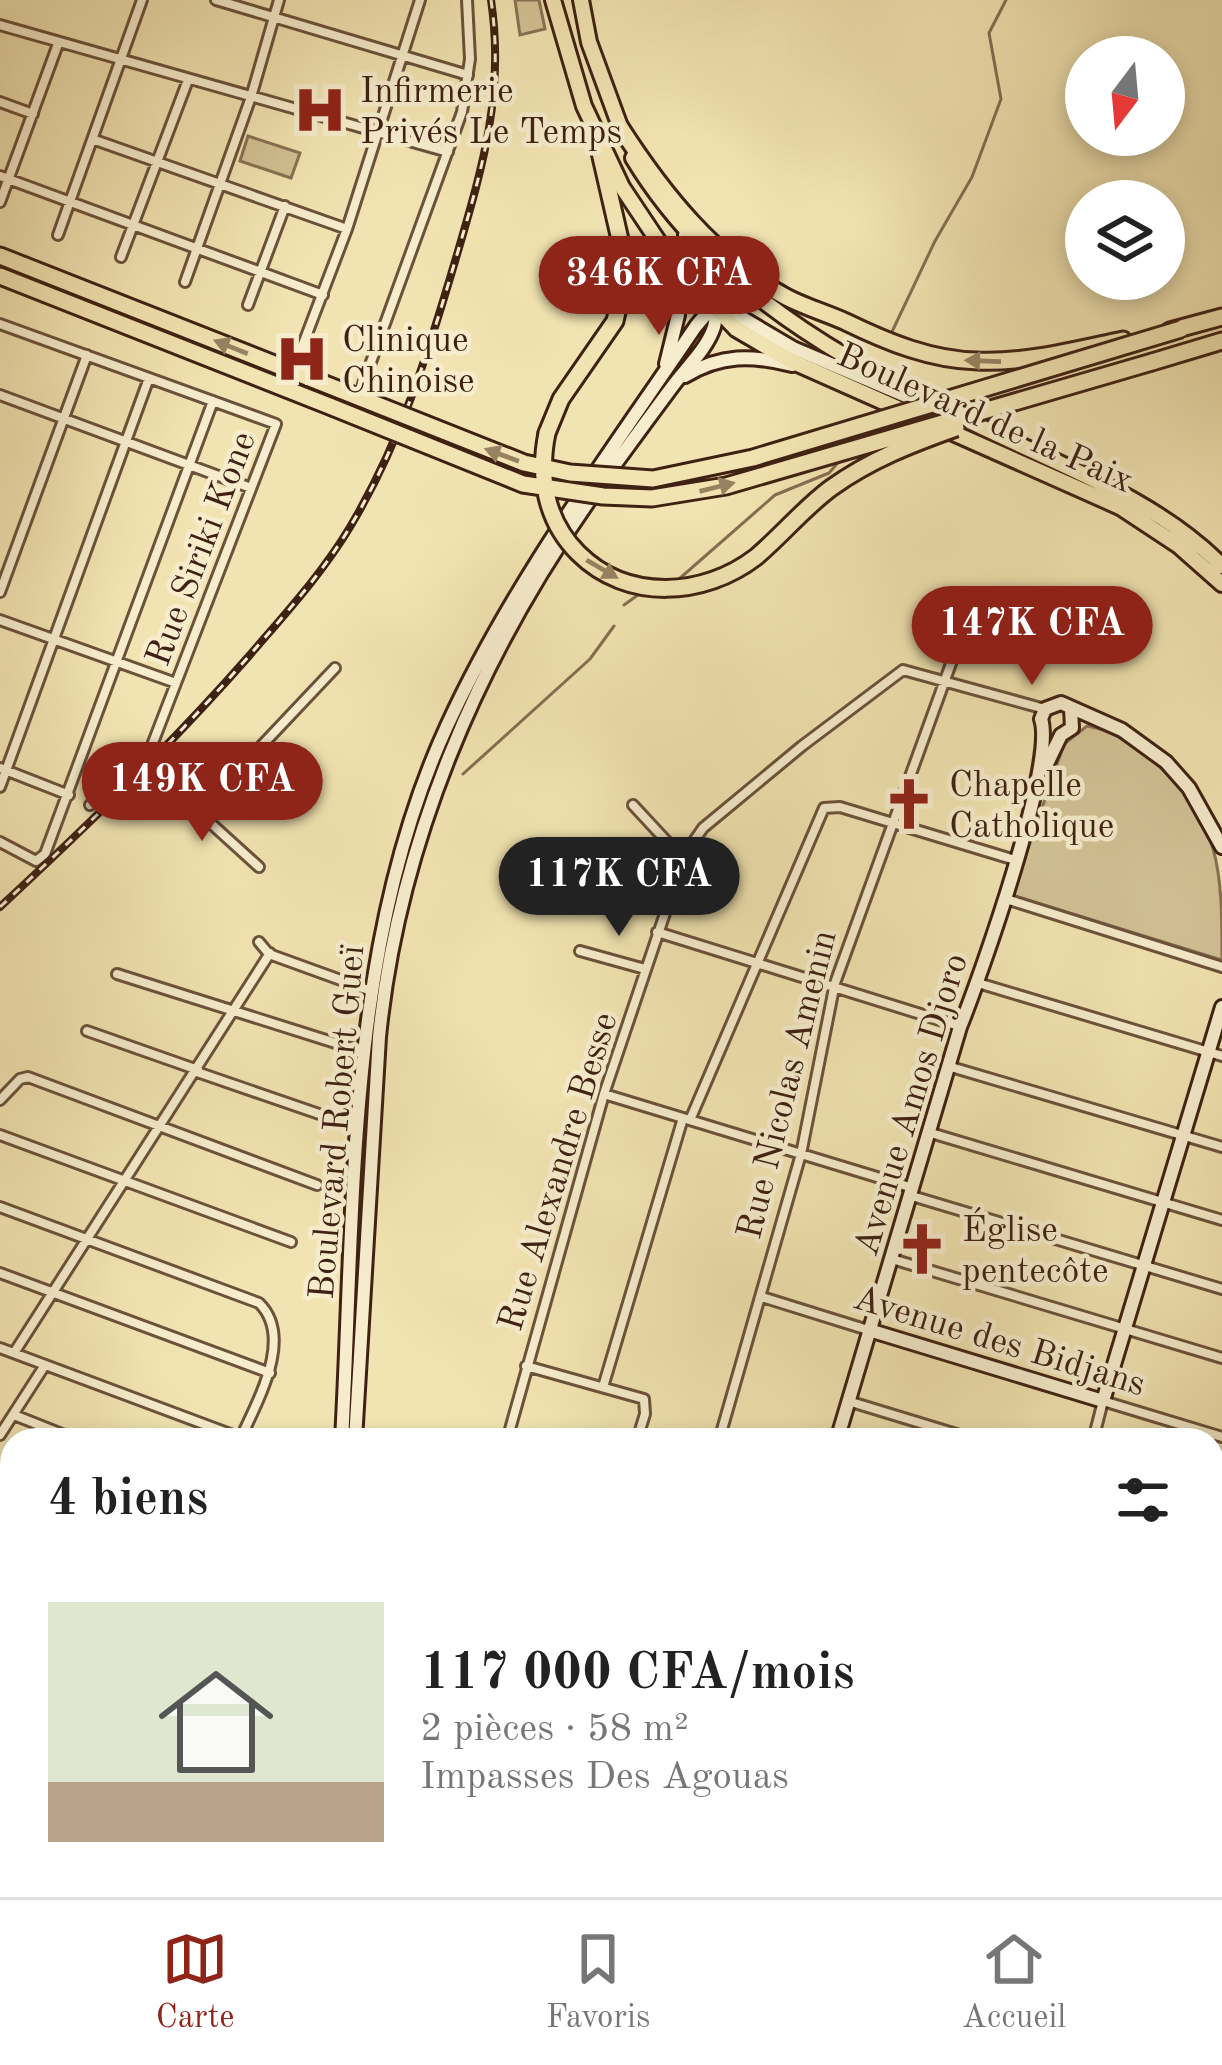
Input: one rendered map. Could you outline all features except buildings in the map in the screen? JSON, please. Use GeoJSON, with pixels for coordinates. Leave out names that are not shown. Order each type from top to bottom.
{"type":"FeatureCollection","features":[{"type":"Feature","properties":{"kind":"highway"},"geometry":{"type":"LineString","coordinates":[[620,128],[686,218],[738,264],[788,298],[899,346],[974,361],[1023,360],[1181,329]]}},
{"type":"Feature","properties":{"kind":"highway"},"geometry":{"type":"LineString","coordinates":[[596,135],[621,244],[622,290],[615,321],[561,399],[548,433],[544,478],[549,506],[578,554],[628,583],[650,588],[696,587],[722,578],[757,556],[826,491],[862,466],[907,445],[1152,362]]}},
{"type":"Feature","properties":{"kind":"highway"},"geometry":{"type":"LineString","coordinates":[[0,256],[524,463],[570,473],[653,478],[753,458],[1222,317]]}},
{"type":"Feature","properties":{"kind":"highway"},"geometry":{"type":"LineString","coordinates":[[0,276],[523,484],[603,496],[652,498],[726,486],[1222,341]]}},
{"type":"Feature","properties":{"kind":"main road","name":"Boulevard de la Paix"},"geometry":{"type":"LineString","coordinates":[[554,0],[596,135],[656,241],[716,311],[763,347],[806,368],[1120,507],[1179,546],[1222,584]]}},
{"type":"Feature","properties":{"kind":"main road","name":"Boulevard de la Paix"},"geometry":{"type":"LineString","coordinates":[[581,0],[590,43],[633,158],[706,265],[716,311]]}},
{"type":"Feature","properties":{"kind":"main road","name":"Boulevard de la Paix"},"geometry":{"type":"LineString","coordinates":[[669,212],[709,255],[792,326],[944,410],[1131,499],[1222,566]]}},
{"type":"Feature","properties":{"kind":"main road","name":"Boulevard Robert Gueï"},"geometry":{"type":"LineString","coordinates":[[356,1428],[380,1020],[418,850],[454,741],[498,650],[668,380],[678,315],[656,241]]}},
{"type":"Feature","properties":{"kind":"main road","name":"Boulevard de la Paix"},"geometry":{"type":"LineString","coordinates":[[716,311],[727,311],[884,390],[944,410]]}},
{"type":"Feature","properties":{"kind":"main road","name":"Boulevard Robert Gueï"},"geometry":{"type":"LineString","coordinates":[[342,1428],[371,991],[400,860],[446,728],[507,609],[668,380],[709,336],[716,311]]}},
{"type":"Feature","properties":{"kind":"main road","name":"Boulevard Robert Gueï"},"geometry":{"type":"LineString","coordinates":[[668,380],[722,358],[759,358],[806,368]]}},
{"type":"Feature","properties":{"kind":"main road"},"geometry":{"type":"LineString","coordinates":[[1071,709],[1072,728],[1061,736],[1046,730],[1041,719],[1055,703],[1071,709],[1122,730],[1190,788],[1222,847]]}},
{"type":"Feature","properties":{"kind":"main road","name":"Avenue Amos Djoro"},"geometry":{"type":"LineString","coordinates":[[840,1428],[1015,860],[1037,785],[1046,730]]}},
{"type":"Feature","properties":{"kind":"main road","name":"Avenue Amos Djoro"},"geometry":{"type":"LineString","coordinates":[[1037,785],[1061,736]]}},
{"type":"Feature","properties":{"kind":"main road"},"geometry":{"type":"LineString","coordinates":[[1103,1401],[1182,1135],[1215,1055],[1222,1007]]}},
{"type":"Feature","properties":{"kind":"main road","name":"Avenue des Bidjans"},"geometry":{"type":"LineString","coordinates":[[869,1330],[1103,1401]]}},
{"type":"Feature","properties":{"kind":"street"},"geometry":{"type":"LineString","coordinates":[[58,235],[142,0]]}},
{"type":"Feature","properties":{"kind":"street"},"geometry":{"type":"LineString","coordinates":[[216,0],[468,75]]}},
{"type":"Feature","properties":{"kind":"street"},"geometry":{"type":"LineString","coordinates":[[185,282],[251,97],[279,0]]}},
{"type":"Feature","properties":{"kind":"street"},"geometry":{"type":"LineString","coordinates":[[302,347],[380,133],[420,0]]}},
{"type":"Feature","properties":{"kind":"street"},"geometry":{"type":"LineString","coordinates":[[363,384],[462,112],[471,33],[466,0]]}},
{"type":"Feature","properties":{"kind":"street"},"geometry":{"type":"LineString","coordinates":[[0,25],[448,152]]}},
{"type":"Feature","properties":{"kind":"street"},"geometry":{"type":"LineString","coordinates":[[0,202],[58,44]]}},
{"type":"Feature","properties":{"kind":"street"},"geometry":{"type":"LineString","coordinates":[[121,256],[188,80]]}},
{"type":"Feature","properties":{"kind":"street"},"geometry":{"type":"LineString","coordinates":[[0,102],[33,113]]}},
{"type":"Feature","properties":{"kind":"street"},"geometry":{"type":"LineString","coordinates":[[95,140],[347,229]]}},
{"type":"Feature","properties":{"kind":"street"},"geometry":{"type":"LineString","coordinates":[[5,178],[323,295]]}},
{"type":"Feature","properties":{"kind":"street"},"geometry":{"type":"LineString","coordinates":[[248,304],[285,206]]}},
{"type":"Feature","properties":{"kind":"street"},"geometry":{"type":"LineString","coordinates":[[0,324],[213,401],[41,860],[0,842]]}},
{"type":"Feature","properties":{"kind":"street"},"geometry":{"type":"LineString","coordinates":[[0,592],[87,355]]}},
{"type":"Feature","properties":{"kind":"street"},"geometry":{"type":"LineString","coordinates":[[0,787],[149,378]]}},
{"type":"Feature","properties":{"kind":"street"},"geometry":{"type":"LineString","coordinates":[[0,395],[251,488]]}},
{"type":"Feature","properties":{"kind":"street","name":"Rue Siriki Kone"},"geometry":{"type":"LineString","coordinates":[[90,805],[149,753],[276,424],[213,401]]}},
{"type":"Feature","properties":{"kind":"street"},"geometry":{"type":"LineString","coordinates":[[0,620],[176,682]]}},
{"type":"Feature","properties":{"kind":"street","name":"Rue Nicolas Amenin"},"geometry":{"type":"LineString","coordinates":[[723,1428],[801,1154],[834,990],[961,636]]}},
{"type":"Feature","properties":{"kind":"street"},"geometry":{"type":"LineString","coordinates":[[199,812],[335,668]]}},
{"type":"Feature","properties":{"kind":"street","name":"Rue Alexandre Besse"},"geometry":{"type":"LineString","coordinates":[[510,1428],[604,1094],[682,859],[704,828],[897,672],[913,669],[1045,709]]}},
{"type":"Feature","properties":{"kind":"street"},"geometry":{"type":"LineString","coordinates":[[3,770],[69,795]]}},
{"type":"Feature","properties":{"kind":"street"},"geometry":{"type":"LineString","coordinates":[[173,789],[259,867]]}},
{"type":"Feature","properties":{"kind":"street"},"geometry":{"type":"LineString","coordinates":[[633,805],[682,859]]}},
{"type":"Feature","properties":{"kind":"street"},"geometry":{"type":"LineString","coordinates":[[603,1387],[687,1119],[824,808],[840,807],[1015,860]]}},
{"type":"Feature","properties":{"kind":"street"},"geometry":{"type":"LineString","coordinates":[[1003,898],[1222,967]]}},
{"type":"Feature","properties":{"kind":"street"},"geometry":{"type":"LineString","coordinates":[[657,932],[960,1027]]}},
{"type":"Feature","properties":{"kind":"street"},"geometry":{"type":"LineString","coordinates":[[260,942],[263,950],[371,991]]}},
{"type":"Feature","properties":{"kind":"street"},"geometry":{"type":"LineString","coordinates":[[580,951],[645,969]]}},
{"type":"Feature","properties":{"kind":"street"},"geometry":{"type":"LineString","coordinates":[[14,1354],[271,953]]}},
{"type":"Feature","properties":{"kind":"street"},"geometry":{"type":"LineString","coordinates":[[117,974],[365,1052]]}},
{"type":"Feature","properties":{"kind":"street"},"geometry":{"type":"LineString","coordinates":[[978,983],[1215,1055]]}},
{"type":"Feature","properties":{"kind":"street"},"geometry":{"type":"LineString","coordinates":[[87,1031],[322,1115]]}},
{"type":"Feature","properties":{"kind":"street"},"geometry":{"type":"LineString","coordinates":[[951,1067],[1222,1147]]}},
{"type":"Feature","properties":{"kind":"street"},"geometry":{"type":"LineString","coordinates":[[0,1100],[28,1077],[317,1184]]}},
{"type":"Feature","properties":{"kind":"street"},"geometry":{"type":"LineString","coordinates":[[604,1094],[1222,1289]]}},
{"type":"Feature","properties":{"kind":"street"},"geometry":{"type":"LineString","coordinates":[[931,1133],[1222,1220]]}},
{"type":"Feature","properties":{"kind":"street"},"geometry":{"type":"LineString","coordinates":[[0,1136],[291,1242]]}},
{"type":"Feature","properties":{"kind":"street"},"geometry":{"type":"LineString","coordinates":[[0,1207],[260,1303],[271,1319],[269,1373],[245,1428]]}},
{"type":"Feature","properties":{"kind":"street"},"geometry":{"type":"LineString","coordinates":[[892,1259],[1222,1358]]}},
{"type":"Feature","properties":{"kind":"street"},"geometry":{"type":"LineString","coordinates":[[0,1273],[269,1373]]}},
{"type":"Feature","properties":{"kind":"street","name":"Avenue des Bidjans"},"geometry":{"type":"LineString","coordinates":[[761,1297],[869,1330]]}},
{"type":"Feature","properties":{"kind":"street"},"geometry":{"type":"LineString","coordinates":[[0,1348],[211,1428]]}},
{"type":"Feature","properties":{"kind":"street"},"geometry":{"type":"LineString","coordinates":[[5,1428],[45,1365]]}},
{"type":"Feature","properties":{"kind":"street"},"geometry":{"type":"LineString","coordinates":[[526,1366],[646,1401],[640,1428]]}},
{"type":"Feature","properties":{"kind":"street"},"geometry":{"type":"LineString","coordinates":[[848,1401],[937,1428]]}},
{"type":"Feature","properties":{"kind":"street"},"geometry":{"type":"LineString","coordinates":[[1096,1428],[1103,1401]]}},
{"type":"Feature","properties":{"kind":"street","name":"Avenue des Bidjans"},"geometry":{"type":"LineString","coordinates":[[1103,1401],[1192,1428]]}},
{"type":"Feature","properties":{"kind":"street"},"geometry":{"type":"LineString","coordinates":[[14,1415],[47,1428]]}},
{"type":"Feature","properties":{"kind":"shaded area"},"geometry":{"type":"Polygon","coordinates":[[[515,0],[539,0],[545,29],[520,35],[515,0]]]}},
{"type":"Feature","properties":{"kind":"shaded area"},"geometry":{"type":"Polygon","coordinates":[[[248,136],[300,153],[291,178],[240,161],[248,136]]]}},
{"type":"Feature","properties":{"kind":"shaded area"},"geometry":{"type":"Polygon","coordinates":[[[1087,726],[1114,735],[1152,760],[1175,782],[1205,826],[1218,874],[1222,960],[1012,895],[1064,744],[1087,726]]]}},
{"type":"Feature","properties":{"kind":"waterway"},"geometry":{"type":"LineString","coordinates":[[890,336],[972,177],[1001,99],[989,33],[1006,0]]}},
{"type":"Feature","properties":{"kind":"waterway"},"geometry":{"type":"LineString","coordinates":[[679,579],[775,495],[829,473],[842,458]]}},
{"type":"Feature","properties":{"kind":"waterway"},"geometry":{"type":"LineString","coordinates":[[624,605],[642,592]]}},
{"type":"Feature","properties":{"kind":"waterway"},"geometry":{"type":"LineString","coordinates":[[463,774],[590,659],[614,626]]}},
{"type":"Feature","properties":{"kind":"railway"},"geometry":{"type":"LineString","coordinates":[[0,907],[128,784],[249,656],[327,561],[368,495],[424,362],[482,162],[495,67],[491,0]]}},
{"type":"Feature","properties":{"kind":"place","name":"Infirmerie Privés Le Temps"},"geometry":{"type":"Point","coordinates":[320,110]}},
{"type":"Feature","properties":{"kind":"place","name":"Clinique Chinoise"},"geometry":{"type":"Point","coordinates":[302,359]}},
{"type":"Feature","properties":{"kind":"place","name":"Chapelle Catholique"},"geometry":{"type":"Point","coordinates":[909,804]}},
{"type":"Feature","properties":{"kind":"place","name":"Église pentecôte"},"geometry":{"type":"Point","coordinates":[922,1249]}}]}
